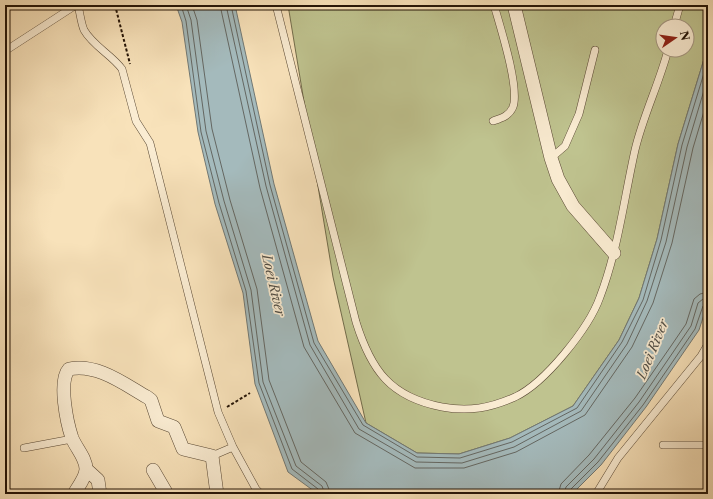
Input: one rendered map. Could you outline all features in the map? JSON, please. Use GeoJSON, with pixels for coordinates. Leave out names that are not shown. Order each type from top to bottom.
{"type":"FeatureCollection","features":[{"type":"Feature","properties":{"kind":"street"},"geometry":{"type":"LineString","coordinates":[[514,5],[551,158],[558,179],[573,206],[614,253]]}},
{"type":"Feature","properties":{"kind":"street"},"geometry":{"type":"LineString","coordinates":[[74,494],[85,474],[86,469],[85,464],[72,439],[68,422],[64,384],[66,373],[69,369],[82,368],[108,375],[147,397],[150,400],[158,421],[174,427],[183,450],[212,456],[217,494]]}},
{"type":"Feature","properties":{"kind":"street"},"geometry":{"type":"LineString","coordinates":[[86,469],[98,480],[100,494]]}},
{"type":"Feature","properties":{"kind":"street"},"geometry":{"type":"LineString","coordinates":[[153,470],[166,494]]}},
{"type":"Feature","properties":{"kind":"lane"},"geometry":{"type":"LineString","coordinates":[[5,52],[77,5],[84,30],[95,43],[117,62],[122,69],[136,121],[150,143],[218,412],[233,447],[256,489],[261,494]]}},
{"type":"Feature","properties":{"kind":"lane"},"geometry":{"type":"LineString","coordinates":[[276,5],[356,322],[368,355],[377,370],[396,390],[426,404],[462,410],[489,406],[517,396],[550,371],[580,335],[600,298],[614,253],[636,149],[666,58]]}},
{"type":"Feature","properties":{"kind":"lane"},"geometry":{"type":"LineString","coordinates":[[493,121],[507,116],[513,107],[514,90],[494,5]]}},
{"type":"Feature","properties":{"kind":"lane"},"geometry":{"type":"LineString","coordinates":[[676,18],[680,5]]}},
{"type":"Feature","properties":{"kind":"lane"},"geometry":{"type":"LineString","coordinates":[[551,158],[565,146],[579,114],[595,50]]}},
{"type":"Feature","properties":{"kind":"lane"},"geometry":{"type":"LineString","coordinates":[[596,494],[618,458],[701,356],[708,344]]}},
{"type":"Feature","properties":{"kind":"lane"},"geometry":{"type":"LineString","coordinates":[[24,448],[72,439]]}},
{"type":"Feature","properties":{"kind":"lane"},"geometry":{"type":"LineString","coordinates":[[663,445],[708,445]]}},
{"type":"Feature","properties":{"kind":"lane"},"geometry":{"type":"LineString","coordinates":[[212,456],[233,447]]}},
{"type":"Feature","properties":{"kind":"path"},"geometry":{"type":"LineString","coordinates":[[218,412],[250,393]]}},
{"type":"Feature","properties":{"kind":"green space"},"geometry":{"type":"Polygon","coordinates":[[[288,5],[708,5],[708,46],[678,144],[657,239],[639,298],[619,340],[573,406],[510,438],[459,454],[417,453],[366,423],[333,277],[288,5]]]}},
{"type":"Feature","properties":{"kind":"water","name":"Loei River"},"geometry":{"type":"Polygon","coordinates":[[[176,5],[235,5],[274,184],[318,341],[366,423],[417,453],[459,454],[510,438],[573,406],[619,340],[639,298],[657,239],[678,144],[708,46],[708,302],[699,330],[646,407],[601,465],[572,494],[318,494],[288,472],[255,384],[243,293],[215,204],[198,132],[182,22],[176,5]]]}}]}
